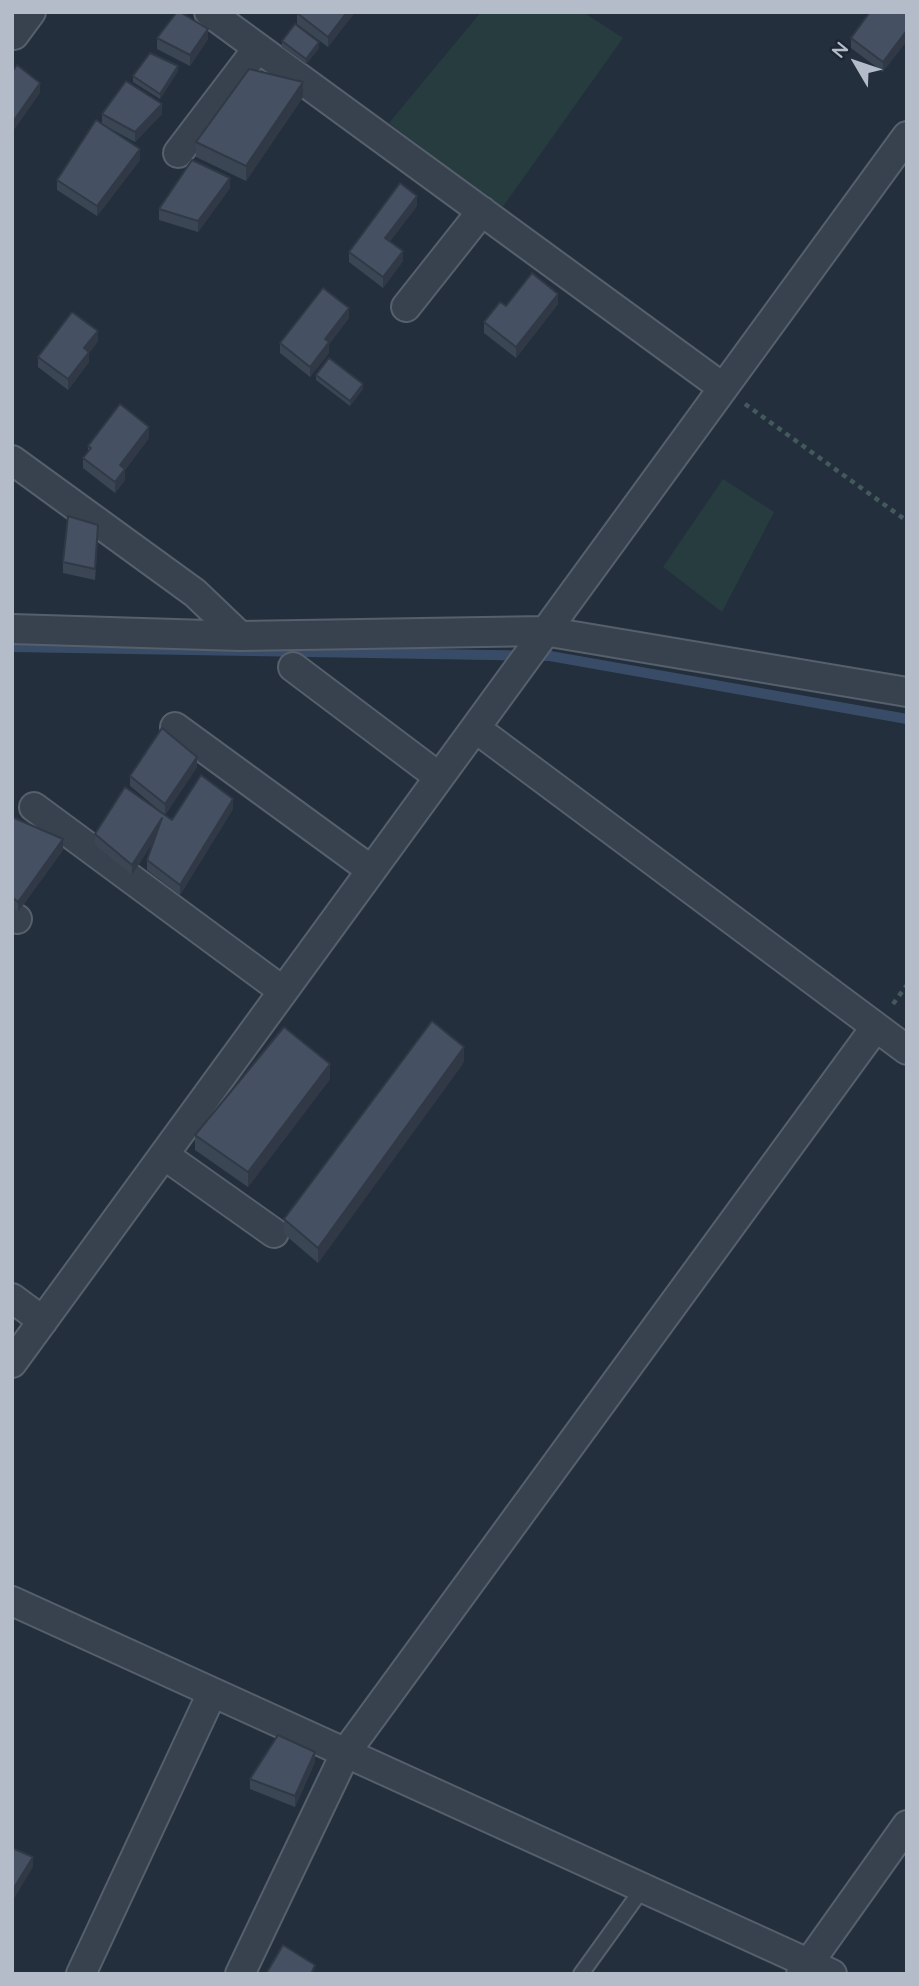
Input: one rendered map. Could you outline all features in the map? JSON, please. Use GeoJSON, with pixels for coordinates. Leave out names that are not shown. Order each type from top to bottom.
{"type":"FeatureCollection","features":[{"type":"Feature","properties":{"kind":"street"},"geometry":{"type":"LineString","coordinates":[[14,35],[32,12]]}},
{"type":"Feature","properties":{"kind":"street"},"geometry":{"type":"LineString","coordinates":[[209,12],[722,387]]}},
{"type":"Feature","properties":{"kind":"street"},"geometry":{"type":"LineString","coordinates":[[178,153],[258,48]]}},
{"type":"Feature","properties":{"kind":"street"},"geometry":{"type":"LineString","coordinates":[[12,1363],[907,136]]}},
{"type":"Feature","properties":{"kind":"street"},"geometry":{"type":"LineString","coordinates":[[406,307],[482,211]]}},
{"type":"Feature","properties":{"kind":"street"},"geometry":{"type":"LineString","coordinates":[[12,460],[195,593],[240,636]]}},
{"type":"Feature","properties":{"kind":"street"},"geometry":{"type":"LineString","coordinates":[[12,629],[240,636],[544,631],[907,692]]}},
{"type":"Feature","properties":{"kind":"street"},"geometry":{"type":"LineString","coordinates":[[293,667],[439,777]]}},
{"type":"Feature","properties":{"kind":"street"},"geometry":{"type":"LineString","coordinates":[[175,727],[371,870]]}},
{"type":"Feature","properties":{"kind":"street"},"geometry":{"type":"LineString","coordinates":[[475,728],[907,1050]]}},
{"type":"Feature","properties":{"kind":"street"},"geometry":{"type":"LineString","coordinates":[[34,807],[283,991]]}},
{"type":"Feature","properties":{"kind":"street"},"geometry":{"type":"LineString","coordinates":[[240,1974],[346,1752],[875,1028]]}},
{"type":"Feature","properties":{"kind":"street"},"geometry":{"type":"LineString","coordinates":[[164,1154],[274,1233]]}},
{"type":"Feature","properties":{"kind":"street"},"geometry":{"type":"LineString","coordinates":[[12,1298],[43,1321]]}},
{"type":"Feature","properties":{"kind":"street"},"geometry":{"type":"LineString","coordinates":[[12,1601],[643,1888],[814,1970],[907,1825]]}},
{"type":"Feature","properties":{"kind":"street"},"geometry":{"type":"LineString","coordinates":[[81,1974],[212,1693]]}},
{"type":"Feature","properties":{"kind":"lane"},"geometry":{"type":"LineString","coordinates":[[581,1974],[643,1888]]}},
{"type":"Feature","properties":{"kind":"path"},"geometry":{"type":"LineString","coordinates":[[722,387],[907,520]]}},
{"type":"Feature","properties":{"kind":"green space"},"geometry":{"type":"Polygon","coordinates":[[[481,12],[583,12],[623,38],[502,208],[389,123],[481,12]]]}},
{"type":"Feature","properties":{"kind":"green space"},"geometry":{"type":"Polygon","coordinates":[[[723,479],[774,512],[722,612],[663,567],[723,479]]]}},
{"type":"Feature","properties":{"kind":"building"},"geometry":{"type":"Polygon","coordinates":[[[177,12],[208,29],[190,55],[157,38],[177,12]]]}},
{"type":"Feature","properties":{"kind":"building"},"geometry":{"type":"Polygon","coordinates":[[[298,12],[347,12],[328,37],[298,12]]]}},
{"type":"Feature","properties":{"kind":"building"},"geometry":{"type":"Polygon","coordinates":[[[870,12],[907,13],[907,30],[883,62],[851,38],[870,12]]]}},
{"type":"Feature","properties":{"kind":"building"},"geometry":{"type":"Polygon","coordinates":[[[295,24],[319,42],[306,59],[282,41],[295,24]]]}},
{"type":"Feature","properties":{"kind":"building"},"geometry":{"type":"Polygon","coordinates":[[[150,53],[178,66],[160,94],[133,76],[150,53]]]}},
{"type":"Feature","properties":{"kind":"building"},"geometry":{"type":"Polygon","coordinates":[[[17,65],[40,83],[12,123],[12,72],[17,65]]]}},
{"type":"Feature","properties":{"kind":"building"},"geometry":{"type":"Polygon","coordinates":[[[249,69],[303,82],[246,166],[196,142],[249,69]]]}},
{"type":"Feature","properties":{"kind":"building"},"geometry":{"type":"Polygon","coordinates":[[[126,81],[162,104],[135,132],[102,114],[126,81]]]}},
{"type":"Feature","properties":{"kind":"building"},"geometry":{"type":"Polygon","coordinates":[[[96,120],[140,149],[97,206],[57,180],[96,120]]]}},
{"type":"Feature","properties":{"kind":"building"},"geometry":{"type":"Polygon","coordinates":[[[192,160],[230,178],[198,221],[159,209],[192,160]]]}},
{"type":"Feature","properties":{"kind":"building"},"geometry":{"type":"Polygon","coordinates":[[[400,183],[417,196],[385,238],[403,251],[383,277],[349,252],[400,183]]]}},
{"type":"Feature","properties":{"kind":"building"},"geometry":{"type":"Polygon","coordinates":[[[532,273],[558,294],[516,347],[484,322],[500,302],[506,306],[532,273]]]}},
{"type":"Feature","properties":{"kind":"building"},"geometry":{"type":"Polygon","coordinates":[[[323,288],[349,308],[325,339],[329,342],[310,367],[280,343],[323,288]]]}},
{"type":"Feature","properties":{"kind":"building"},"geometry":{"type":"Polygon","coordinates":[[[72,312],[98,331],[84,348],[89,352],[68,379],[38,357],[72,312]]]}},
{"type":"Feature","properties":{"kind":"building"},"geometry":{"type":"Polygon","coordinates":[[[329,358],[363,384],[350,401],[316,375],[329,358]]]}},
{"type":"Feature","properties":{"kind":"building"},"geometry":{"type":"Polygon","coordinates":[[[120,404],[149,427],[120,465],[125,469],[115,482],[83,458],[91,448],[88,446],[120,404]]]}},
{"type":"Feature","properties":{"kind":"building"},"geometry":{"type":"Polygon","coordinates":[[[68,516],[98,525],[95,569],[63,562],[68,516]]]}},
{"type":"Feature","properties":{"kind":"building"},"geometry":{"type":"Polygon","coordinates":[[[162,728],[197,757],[165,804],[130,776],[162,728]]]}},
{"type":"Feature","properties":{"kind":"building"},"geometry":{"type":"Polygon","coordinates":[[[201,775],[233,799],[180,885],[147,860],[162,818],[132,865],[95,834],[125,787],[172,820],[201,775]]]}},
{"type":"Feature","properties":{"kind":"building"},"geometry":{"type":"Polygon","coordinates":[[[12,817],[63,839],[18,902],[12,897],[12,817]]]}},
{"type":"Feature","properties":{"kind":"building"},"geometry":{"type":"Polygon","coordinates":[[[432,1021],[464,1047],[318,1248],[284,1219],[432,1021]]]}},
{"type":"Feature","properties":{"kind":"building"},"geometry":{"type":"Polygon","coordinates":[[[284,1027],[330,1064],[248,1172],[195,1135],[284,1027]]]}},
{"type":"Feature","properties":{"kind":"building"},"geometry":{"type":"Polygon","coordinates":[[[278,1735],[315,1752],[295,1796],[250,1779],[278,1735]]]}},
{"type":"Feature","properties":{"kind":"building"},"geometry":{"type":"Polygon","coordinates":[[[12,1848],[33,1857],[12,1891],[12,1848]]]}},
{"type":"Feature","properties":{"kind":"building"},"geometry":{"type":"Polygon","coordinates":[[[283,1945],[315,1965],[311,1974],[266,1974],[283,1945]]]}},
{"type":"Feature","properties":{"kind":"waterway"},"geometry":{"type":"LineString","coordinates":[[12,647],[550,656],[907,719]]}}]}
